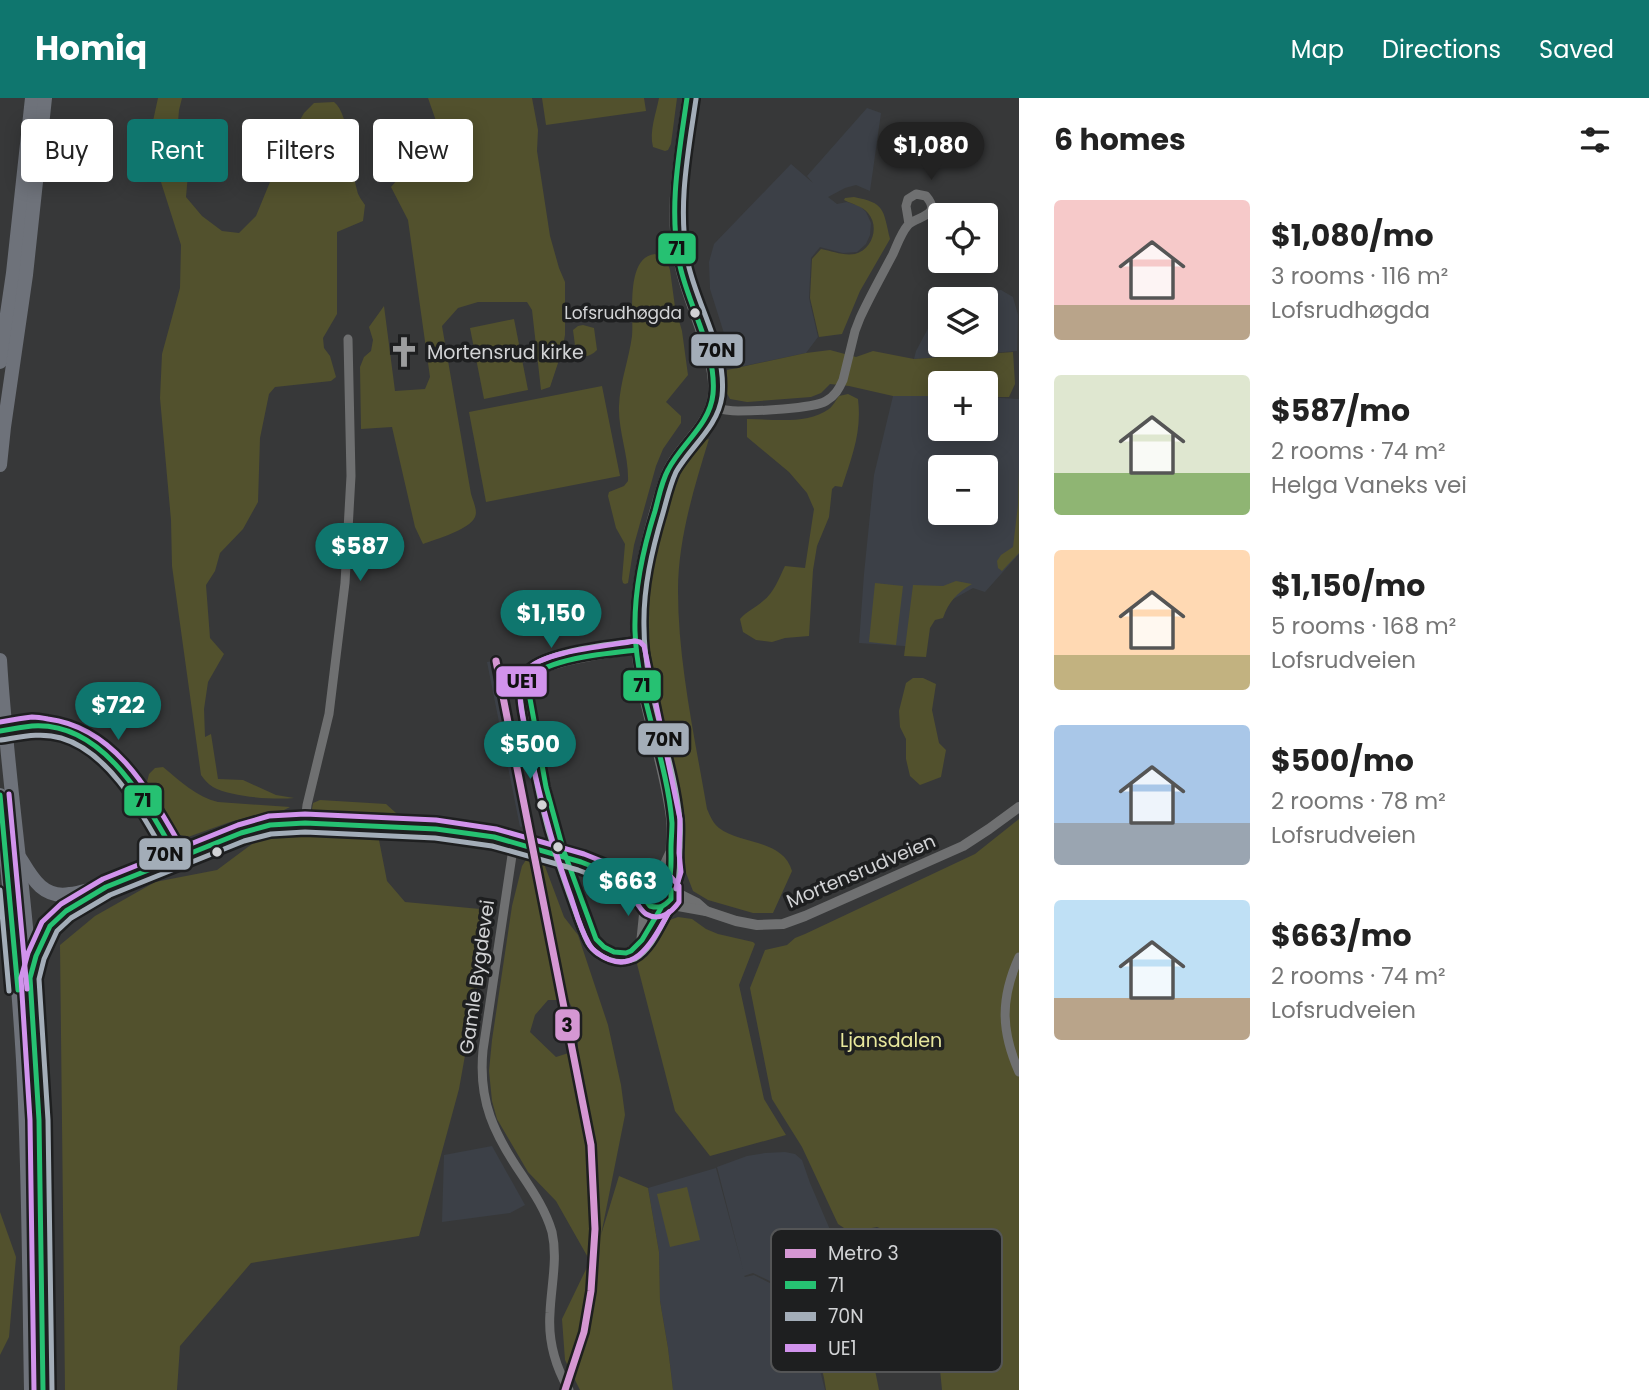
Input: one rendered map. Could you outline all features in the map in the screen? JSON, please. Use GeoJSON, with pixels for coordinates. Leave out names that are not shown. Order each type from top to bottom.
{"type":"FeatureCollection","features":[{"type":"Feature","properties":{"kind":"highway"},"geometry":{"type":"LineString","coordinates":[[0,362],[13,273],[32,98]]}},
{"type":"Feature","properties":{"kind":"highway"},"geometry":{"type":"LineString","coordinates":[[0,465],[26,275],[45,98]]}},
{"type":"Feature","properties":{"kind":"highway"},"geometry":{"type":"LineString","coordinates":[[0,660],[4,737],[30,978],[39,1120],[43,1390]]}},
{"type":"Feature","properties":{"kind":"highway"},"geometry":{"type":"LineString","coordinates":[[0,795],[23,1059],[31,1390]]}},
{"type":"Feature","properties":{"kind":"highway"},"geometry":{"type":"LineString","coordinates":[[18,855],[34,880],[48,892],[66,895],[106,887]]}},
{"type":"Feature","properties":{"kind":"highway"},"geometry":{"type":"LineString","coordinates":[[30,978],[36,956],[50,926],[66,911],[106,887],[178,859]]}},
{"type":"Feature","properties":{"kind":"street"},"geometry":{"type":"LineString","coordinates":[[636,650],[548,666],[533,675],[528,688],[537,741],[564,851],[596,939],[601,946],[613,953],[628,952],[635,948],[671,896],[670,811],[638,665],[635,619],[638,586],[658,498],[669,467],[685,443],[705,421],[713,382],[679,265],[675,229],[675,186],[687,98]]}},
{"type":"Feature","properties":{"kind":"street"},"geometry":{"type":"LineString","coordinates":[[710,407],[739,411],[793,407],[814,405],[831,398],[843,380],[860,318],[909,224]]}},
{"type":"Feature","properties":{"kind":"street"},"geometry":{"type":"LineString","coordinates":[[305,823],[329,714],[345,583],[351,476],[348,339]]}},
{"type":"Feature","properties":{"kind":"street"},"geometry":{"type":"LineString","coordinates":[[4,737],[23,727],[41,726],[78,735],[100,748],[126,776],[178,859],[261,827],[305,823],[436,829],[514,842],[617,876],[663,882],[670,888]]}},
{"type":"Feature","properties":{"kind":"street","name":"Mortensrudveien"},"geometry":{"type":"LineString","coordinates":[[664,906],[706,911],[757,925],[793,921],[955,850],[1018,809]]}},
{"type":"Feature","properties":{"kind":"street","name":"Gamle Bygdevei"},"geometry":{"type":"LineString","coordinates":[[514,842],[484,1038],[482,1080],[493,1127],[506,1153],[542,1208],[552,1232],[555,1259],[550,1335],[556,1363],[569,1390]]}},
{"type":"Feature","properties":{"kind":"street"},"geometry":{"type":"LineString","coordinates":[[641,939],[645,890],[654,882],[670,853]]}},
{"type":"Feature","properties":{"kind":"street"},"geometry":{"type":"LineString","coordinates":[[617,876],[650,906],[664,906]]}},
{"type":"Feature","properties":{"kind":"street","name":"Mortensrudveien"},"geometry":{"type":"LineString","coordinates":[[670,888],[706,911]]}},
{"type":"Feature","properties":{"kind":"street"},"geometry":{"type":"LineString","coordinates":[[1019,957],[1008,986],[1005,1018],[1009,1045],[1019,1072]]}},
{"type":"Feature","properties":{"kind":"shaded area"},"geometry":{"type":"Polygon","coordinates":[[[867,108],[881,113],[870,191],[856,185],[828,197],[837,204],[847,202],[860,206],[866,212],[871,223],[866,244],[857,252],[843,253],[820,247],[811,258],[809,298],[818,337],[806,353],[735,368],[710,289],[709,262],[714,244],[791,164],[813,183],[807,176],[867,108]]]}},
{"type":"Feature","properties":{"kind":"shaded area"},"geometry":{"type":"Polygon","coordinates":[[[998,290],[1013,297],[1018,315],[1017,351],[998,352],[998,290]]]}},
{"type":"Feature","properties":{"kind":"shaded area"},"geometry":{"type":"Polygon","coordinates":[[[928,328],[928,357],[940,357],[914,359],[928,328]]]}},
{"type":"Feature","properties":{"kind":"shaded area"},"geometry":{"type":"Polygon","coordinates":[[[893,396],[928,396],[928,441],[998,441],[998,398],[1019,399],[1019,554],[985,592],[973,588],[932,611],[919,647],[859,643],[874,475],[893,396]]]}},
{"type":"Feature","properties":{"kind":"shaded area"},"geometry":{"type":"Polygon","coordinates":[[[498,660],[530,825],[520,827],[487,662],[498,660]]]}},
{"type":"Feature","properties":{"kind":"shaded area"},"geometry":{"type":"Polygon","coordinates":[[[492,1146],[525,1205],[510,1213],[442,1222],[444,1155],[492,1146]]]}},
{"type":"Feature","properties":{"kind":"shaded area"},"geometry":{"type":"Polygon","coordinates":[[[785,1152],[795,1154],[802,1160],[830,1229],[771,1229],[771,1282],[753,1273],[744,1276],[754,1275],[771,1284],[771,1372],[820,1372],[825,1390],[673,1390],[660,1301],[659,1252],[648,1188],[716,1168],[743,1269],[717,1167],[747,1156],[785,1152]]]}},
{"type":"Feature","properties":{"kind":"green space"},"geometry":{"type":"Polygon","coordinates":[[[158,98],[182,98],[178,119],[153,119],[158,98]]]}},
{"type":"Feature","properties":{"kind":"green space"},"geometry":{"type":"Polygon","coordinates":[[[428,98],[532,98],[550,236],[565,282],[565,335],[550,387],[541,390],[532,310],[527,302],[478,302],[458,308],[442,326],[476,515],[472,522],[459,530],[423,544],[415,527],[392,427],[361,429],[360,367],[364,357],[371,351],[373,340],[369,327],[384,306],[395,391],[425,389],[430,377],[408,220],[391,187],[395,182],[473,182],[473,119],[435,119],[428,98]]]}},
{"type":"Feature","properties":{"kind":"green space"},"geometry":{"type":"Polygon","coordinates":[[[542,98],[644,98],[646,111],[546,125],[542,98]]]}},
{"type":"Feature","properties":{"kind":"green space"},"geometry":{"type":"Polygon","coordinates":[[[659,98],[677,98],[671,144],[665,151],[653,147],[652,141],[659,98]]]}},
{"type":"Feature","properties":{"kind":"green space"},"geometry":{"type":"Polygon","coordinates":[[[334,102],[344,118],[301,119],[314,103],[334,102]]]}},
{"type":"Feature","properties":{"kind":"green space"},"geometry":{"type":"Polygon","coordinates":[[[161,182],[187,182],[186,197],[202,216],[222,231],[239,233],[256,216],[270,182],[355,182],[365,205],[363,221],[337,232],[337,314],[323,338],[324,348],[330,356],[336,377],[331,381],[275,387],[269,394],[260,438],[258,502],[243,529],[220,553],[215,571],[206,585],[210,638],[224,654],[208,682],[204,709],[205,737],[211,734],[218,779],[243,780],[276,795],[294,798],[264,798],[230,793],[213,787],[201,775],[172,566],[171,520],[160,398],[162,354],[180,288],[181,245],[161,182]]]}},
{"type":"Feature","properties":{"kind":"green space"},"geometry":{"type":"Polygon","coordinates":[[[854,197],[872,202],[881,209],[890,239],[860,291],[842,334],[819,337],[810,298],[812,259],[821,249],[842,254],[861,252],[870,243],[874,231],[868,213],[844,200],[854,197]]]}},
{"type":"Feature","properties":{"kind":"green space"},"geometry":{"type":"Polygon","coordinates":[[[655,254],[668,264],[670,270],[688,375],[666,402],[681,416],[681,423],[663,449],[656,466],[634,545],[628,583],[625,584],[622,579],[625,544],[616,528],[608,496],[609,492],[624,486],[628,481],[619,415],[620,397],[632,336],[635,276],[645,258],[655,254]]]}},
{"type":"Feature","properties":{"kind":"green space"},"geometry":{"type":"Polygon","coordinates":[[[514,319],[528,390],[484,399],[470,328],[514,319]]]}},
{"type":"Feature","properties":{"kind":"green space"},"geometry":{"type":"Polygon","coordinates":[[[583,325],[594,328],[597,350],[587,356],[576,353],[573,330],[583,325]]]}},
{"type":"Feature","properties":{"kind":"green space"},"geometry":{"type":"Polygon","coordinates":[[[830,350],[856,357],[873,351],[914,359],[998,357],[998,353],[1013,352],[1015,384],[1009,397],[998,397],[998,371],[928,371],[928,396],[893,396],[830,384],[821,393],[811,397],[747,402],[730,399],[724,388],[727,370],[830,350]]]}},
{"type":"Feature","properties":{"kind":"green space"},"geometry":{"type":"Polygon","coordinates":[[[602,386],[620,476],[486,502],[469,412],[602,386]]]}},
{"type":"Feature","properties":{"kind":"green space"},"geometry":{"type":"Polygon","coordinates":[[[848,394],[858,399],[857,433],[842,487],[835,486],[832,489],[829,517],[817,546],[809,636],[772,642],[756,640],[743,632],[740,619],[770,594],[785,566],[805,568],[814,509],[807,493],[789,472],[747,437],[747,419],[790,420],[811,417],[829,409],[839,396],[848,394]]]}},
{"type":"Feature","properties":{"kind":"green space"},"geometry":{"type":"Polygon","coordinates":[[[709,439],[681,552],[678,591],[684,673],[707,809],[712,819],[719,828],[728,833],[780,853],[792,871],[773,913],[753,913],[708,900],[693,891],[680,852],[678,810],[659,732],[646,653],[643,624],[646,577],[667,492],[692,449],[709,439]]]}},
{"type":"Feature","properties":{"kind":"green space"},"geometry":{"type":"Polygon","coordinates":[[[1019,470],[1019,553],[1002,571],[998,568],[997,561],[1013,547],[1019,470]]]}},
{"type":"Feature","properties":{"kind":"green space"},"geometry":{"type":"Polygon","coordinates":[[[956,581],[972,584],[954,598],[943,618],[935,620],[930,628],[926,657],[904,656],[913,585],[943,586],[956,581]]]}},
{"type":"Feature","properties":{"kind":"green space"},"geometry":{"type":"Polygon","coordinates":[[[875,583],[903,586],[896,645],[869,642],[875,583]]]}},
{"type":"Feature","properties":{"kind":"green space"},"geometry":{"type":"Polygon","coordinates":[[[913,678],[923,678],[936,684],[932,710],[939,743],[946,750],[941,777],[920,785],[910,776],[906,759],[906,739],[900,727],[899,711],[906,683],[913,678]]]}},
{"type":"Feature","properties":{"kind":"green space"},"geometry":{"type":"Polygon","coordinates":[[[163,767],[189,788],[210,800],[290,807],[230,822],[188,837],[180,835],[146,786],[149,774],[155,768],[163,767]]]}},
{"type":"Feature","properties":{"kind":"green space"},"geometry":{"type":"Polygon","coordinates":[[[320,800],[386,804],[407,823],[323,819],[316,816],[312,809],[313,803],[320,800]]]}},
{"type":"Feature","properties":{"kind":"green space","name":"Ljansdalen"},"geometry":{"type":"Polygon","coordinates":[[[1019,819],[1019,1390],[942,1390],[940,1372],[1002,1372],[1002,1229],[846,1229],[838,1224],[802,1147],[772,1099],[750,988],[765,950],[787,945],[795,938],[975,854],[1019,819]]]}},
{"type":"Feature","properties":{"kind":"green space"},"geometry":{"type":"Polygon","coordinates":[[[264,835],[378,835],[387,881],[405,902],[491,910],[459,1089],[419,1236],[251,1263],[180,1346],[177,1390],[65,1390],[60,945],[95,916],[155,882],[217,870],[264,835]]]}},
{"type":"Feature","properties":{"kind":"green space"},"geometry":{"type":"Polygon","coordinates":[[[526,860],[543,861],[564,917],[578,935],[608,1025],[625,1115],[601,1235],[619,1176],[648,1188],[659,1252],[660,1301],[673,1390],[580,1390],[565,1360],[562,1319],[590,1261],[556,1201],[528,1172],[497,1119],[489,1071],[512,906],[526,860]],[[548,1000],[535,1015],[530,1032],[556,1057],[578,1050],[578,1019],[568,1000],[548,1000]]]}},
{"type":"Feature","properties":{"kind":"green space"},"geometry":{"type":"Polygon","coordinates":[[[678,917],[692,919],[718,934],[755,944],[739,985],[764,1099],[786,1135],[710,1156],[675,1111],[637,964],[638,958],[649,950],[667,921],[678,917]]]}},
{"type":"Feature","properties":{"kind":"green space"},"geometry":{"type":"Polygon","coordinates":[[[687,1187],[700,1240],[670,1247],[657,1194],[687,1187]]]}},
{"type":"Feature","properties":{"kind":"green space"},"geometry":{"type":"Polygon","coordinates":[[[0,1212],[16,1257],[9,1337],[0,1355],[0,1212]]]}},
{"type":"Feature","properties":{"kind":"green space"},"geometry":{"type":"Polygon","coordinates":[[[822,1372],[875,1372],[879,1390],[826,1390],[822,1372]]]}},
{"type":"Feature","properties":{"kind":"metro line","name":"3"},"geometry":{"type":"LineString","coordinates":[[496,661],[591,1145],[595,1229],[591,1291],[584,1332],[565,1390]]}},
{"type":"Feature","properties":{"kind":"transit line","name":"71"},"geometry":{"type":"LineString","coordinates":[[668,886],[672,823],[664,775],[641,679],[635,616],[643,555],[664,480],[668,470],[707,415],[713,394],[711,362],[684,282],[675,224],[676,182],[687,98]]}},
{"type":"Feature","properties":{"kind":"transit line","name":"70N"},"geometry":{"type":"LineString","coordinates":[[676,889],[680,820],[672,772],[649,676],[645,652],[644,612],[652,555],[672,482],[676,472],[715,417],[722,396],[720,362],[692,279],[683,222],[685,181],[696,99]]}},
{"type":"Feature","properties":{"kind":"transit line","name":"70N"},"geometry":{"type":"LineString","coordinates":[[635,641],[576,650],[532,665],[522,680],[521,706],[551,839],[588,943],[597,953],[609,959],[622,962],[635,959],[659,932],[669,912]]}},
{"type":"Feature","properties":{"kind":"transit line","name":"UE1"},"geometry":{"type":"LineString","coordinates":[[669,912],[650,944],[633,959],[612,961],[595,952],[589,944],[578,920],[553,841],[522,714],[522,682],[527,670],[535,664],[547,658],[594,647],[635,641],[644,646],[680,819],[681,872],[676,888]]}},
{"type":"Feature","properties":{"kind":"transit line","name":"71"},"geometry":{"type":"LineString","coordinates":[[636,650],[552,665],[532,677],[529,693],[546,787],[563,849],[596,939],[614,952],[631,951],[642,940],[661,908]]}},
{"type":"Feature","properties":{"kind":"transit line","name":"UE1"},"geometry":{"type":"LineString","coordinates":[[0,722],[40,718],[73,725],[95,736],[131,769],[147,790],[186,855]]}},
{"type":"Feature","properties":{"kind":"transit line","name":"71"},"geometry":{"type":"LineString","coordinates":[[0,731],[32,726],[58,728],[82,737],[103,752],[138,792],[178,859]]}},
{"type":"Feature","properties":{"kind":"transit line","name":"70N"},"geometry":{"type":"LineString","coordinates":[[1,740],[46,735],[80,746],[112,773],[126,790],[170,863]]}},
{"type":"Feature","properties":{"kind":"transit line","name":"UE1"},"geometry":{"type":"LineString","coordinates":[[9,794],[27,989]]}},
{"type":"Feature","properties":{"kind":"transit line","name":"71"},"geometry":{"type":"LineString","coordinates":[[0,795],[18,990]]}},
{"type":"Feature","properties":{"kind":"transit line","name":"UE1"},"geometry":{"type":"LineString","coordinates":[[34,1390],[30,1120],[21,978],[28,953],[42,922],[61,904],[103,879],[238,825],[269,816],[305,814],[436,820],[496,829],[584,854],[619,868],[651,874],[663,873],[679,886],[679,902],[665,915],[651,916],[644,913],[635,901],[612,883]]}},
{"type":"Feature","properties":{"kind":"transit line","name":"71"},"geometry":{"type":"LineString","coordinates":[[43,1390],[39,1120],[30,978],[36,956],[50,926],[66,911],[106,887],[241,833],[270,825],[305,823],[436,829],[494,837],[581,862],[617,876]]}},
{"type":"Feature","properties":{"kind":"transit line","name":"70N"},"geometry":{"type":"LineString","coordinates":[[52,1390],[48,1120],[39,979],[44,959],[57,931],[71,918],[110,895],[244,841],[271,834],[305,832],[435,838],[492,846],[578,870],[612,883]]}},
{"type":"Feature","properties":{"kind":"transit line","name":"71"},"geometry":{"type":"LineString","coordinates":[[617,876],[651,883],[660,881],[671,890],[671,899],[662,906],[650,906],[617,876]]}},
{"type":"Feature","properties":{"kind":"transit line","name":"70N"},"geometry":{"type":"LineString","coordinates":[[0,890],[9,991]]}},
{"type":"Feature","properties":{"kind":"place","name":"Lofsrudhøgda"},"geometry":{"type":"Point","coordinates":[695,313]}},
{"type":"Feature","properties":{"kind":"place","name":"Mortensrud kirke"},"geometry":{"type":"Point","coordinates":[404,352]}}]}
